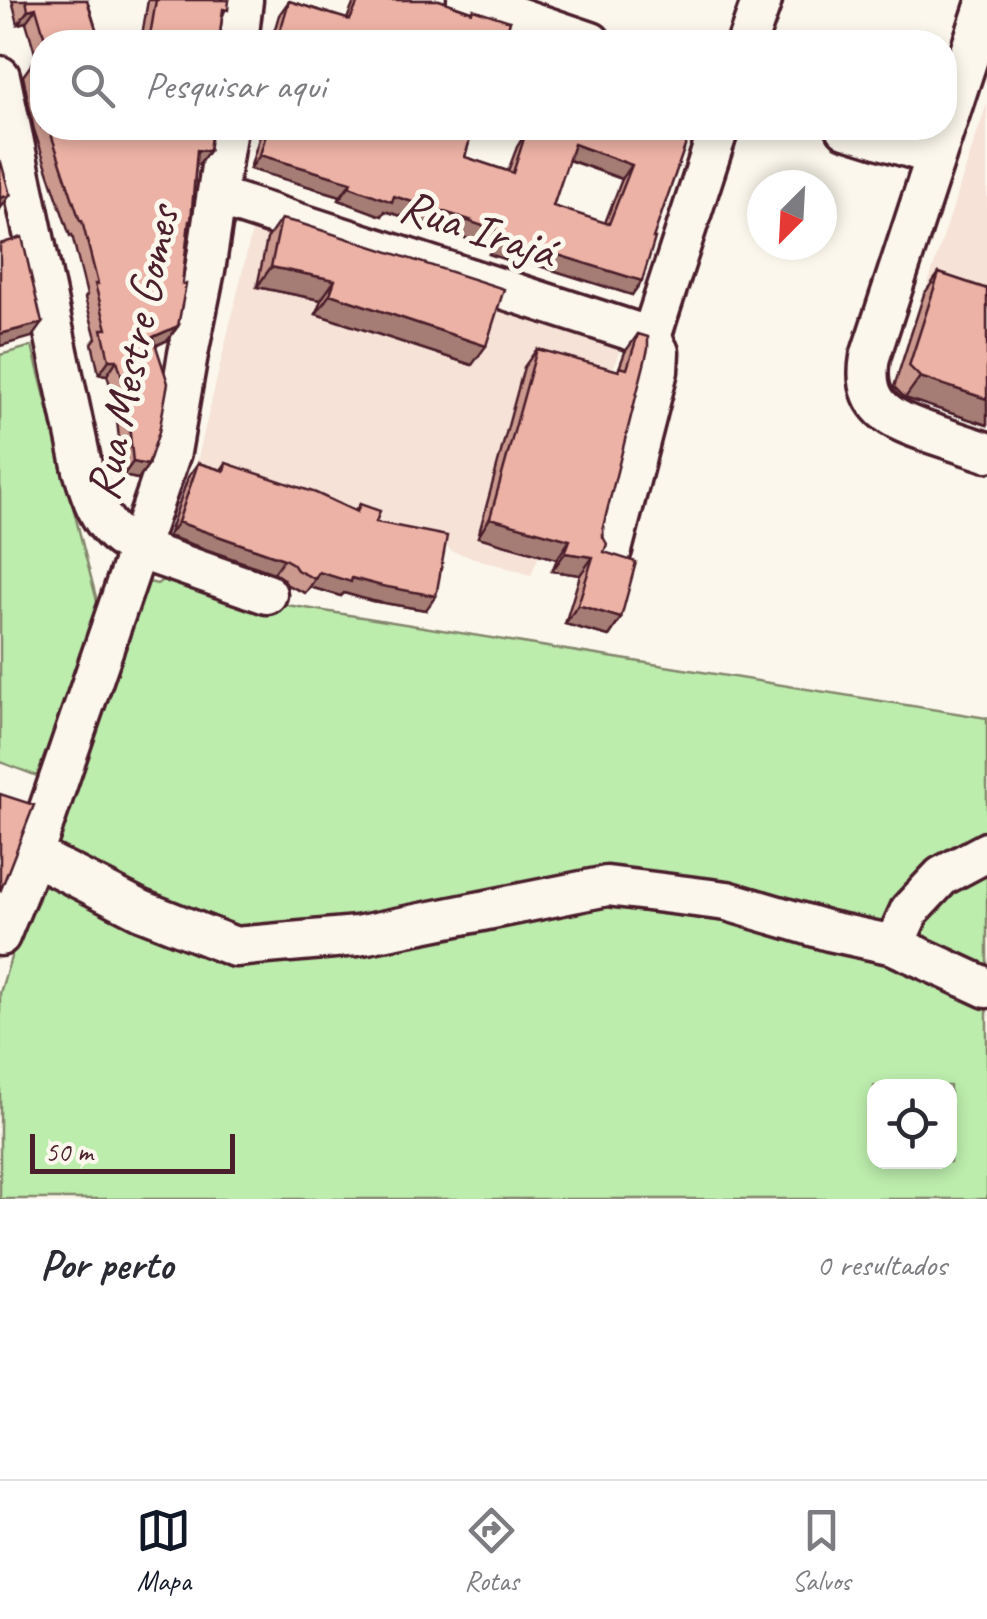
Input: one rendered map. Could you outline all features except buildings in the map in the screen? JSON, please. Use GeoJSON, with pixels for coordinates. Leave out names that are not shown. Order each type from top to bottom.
{"type":"FeatureCollection","features":[{"type":"Feature","properties":{"kind":"street"},"geometry":{"type":"LineString","coordinates":[[239,30],[243,0]]}},
{"type":"Feature","properties":{"kind":"street"},"geometry":{"type":"LineString","coordinates":[[467,0],[556,30]]}},
{"type":"Feature","properties":{"kind":"street"},"geometry":{"type":"LineString","coordinates":[[751,30],[762,0]]}},
{"type":"Feature","properties":{"kind":"street"},"geometry":{"type":"LineString","coordinates":[[957,92],[987,0]]}},
{"type":"Feature","properties":{"kind":"street"},"geometry":{"type":"LineString","coordinates":[[0,76],[92,500],[104,523],[122,541],[266,594]]}},
{"type":"Feature","properties":{"kind":"street","name":"Rua Mestre Gomes"},"geometry":{"type":"LineString","coordinates":[[0,936],[32,855],[172,452],[225,140]]}},
{"type":"Feature","properties":{"kind":"street"},"geometry":{"type":"LineString","coordinates":[[612,550],[658,371],[659,352],[652,336],[715,140]]}},
{"type":"Feature","properties":{"kind":"street"},"geometry":{"type":"LineString","coordinates":[[885,140],[936,156]]}},
{"type":"Feature","properties":{"kind":"street"},"geometry":{"type":"LineString","coordinates":[[941,140],[870,358],[869,388],[874,401],[887,414],[907,425],[987,452]]}},
{"type":"Feature","properties":{"kind":"street","name":"Rua Irajá"},"geometry":{"type":"LineString","coordinates":[[218,197],[652,336]]}},
{"type":"Feature","properties":{"kind":"street"},"geometry":{"type":"LineString","coordinates":[[894,945],[910,910],[942,876],[987,852]]}},
{"type":"Feature","properties":{"kind":"street"},"geometry":{"type":"LineString","coordinates":[[32,855],[140,910],[235,946],[356,936],[607,886],[727,901],[829,931],[894,945],[987,988]]}},
{"type":"Feature","properties":{"kind":"shaded area"},"geometry":{"type":"Polygon","coordinates":[[[987,103],[987,425],[892,394],[987,103]]]}},
{"type":"Feature","properties":{"kind":"shaded area"},"geometry":{"type":"Polygon","coordinates":[[[296,228],[624,337],[531,575],[451,551],[443,541],[196,466],[252,231],[296,228]]]}},
{"type":"Feature","properties":{"kind":"green space"},"geometry":{"type":"Polygon","coordinates":[[[32,346],[99,609],[37,776],[0,762],[0,355],[32,346]]]}},
{"type":"Feature","properties":{"kind":"green space"},"geometry":{"type":"Polygon","coordinates":[[[181,567],[250,599],[987,718],[987,1199],[0,1199],[0,993],[16,941],[38,901],[79,782],[89,737],[149,582],[157,584],[181,567]]]}}]}
